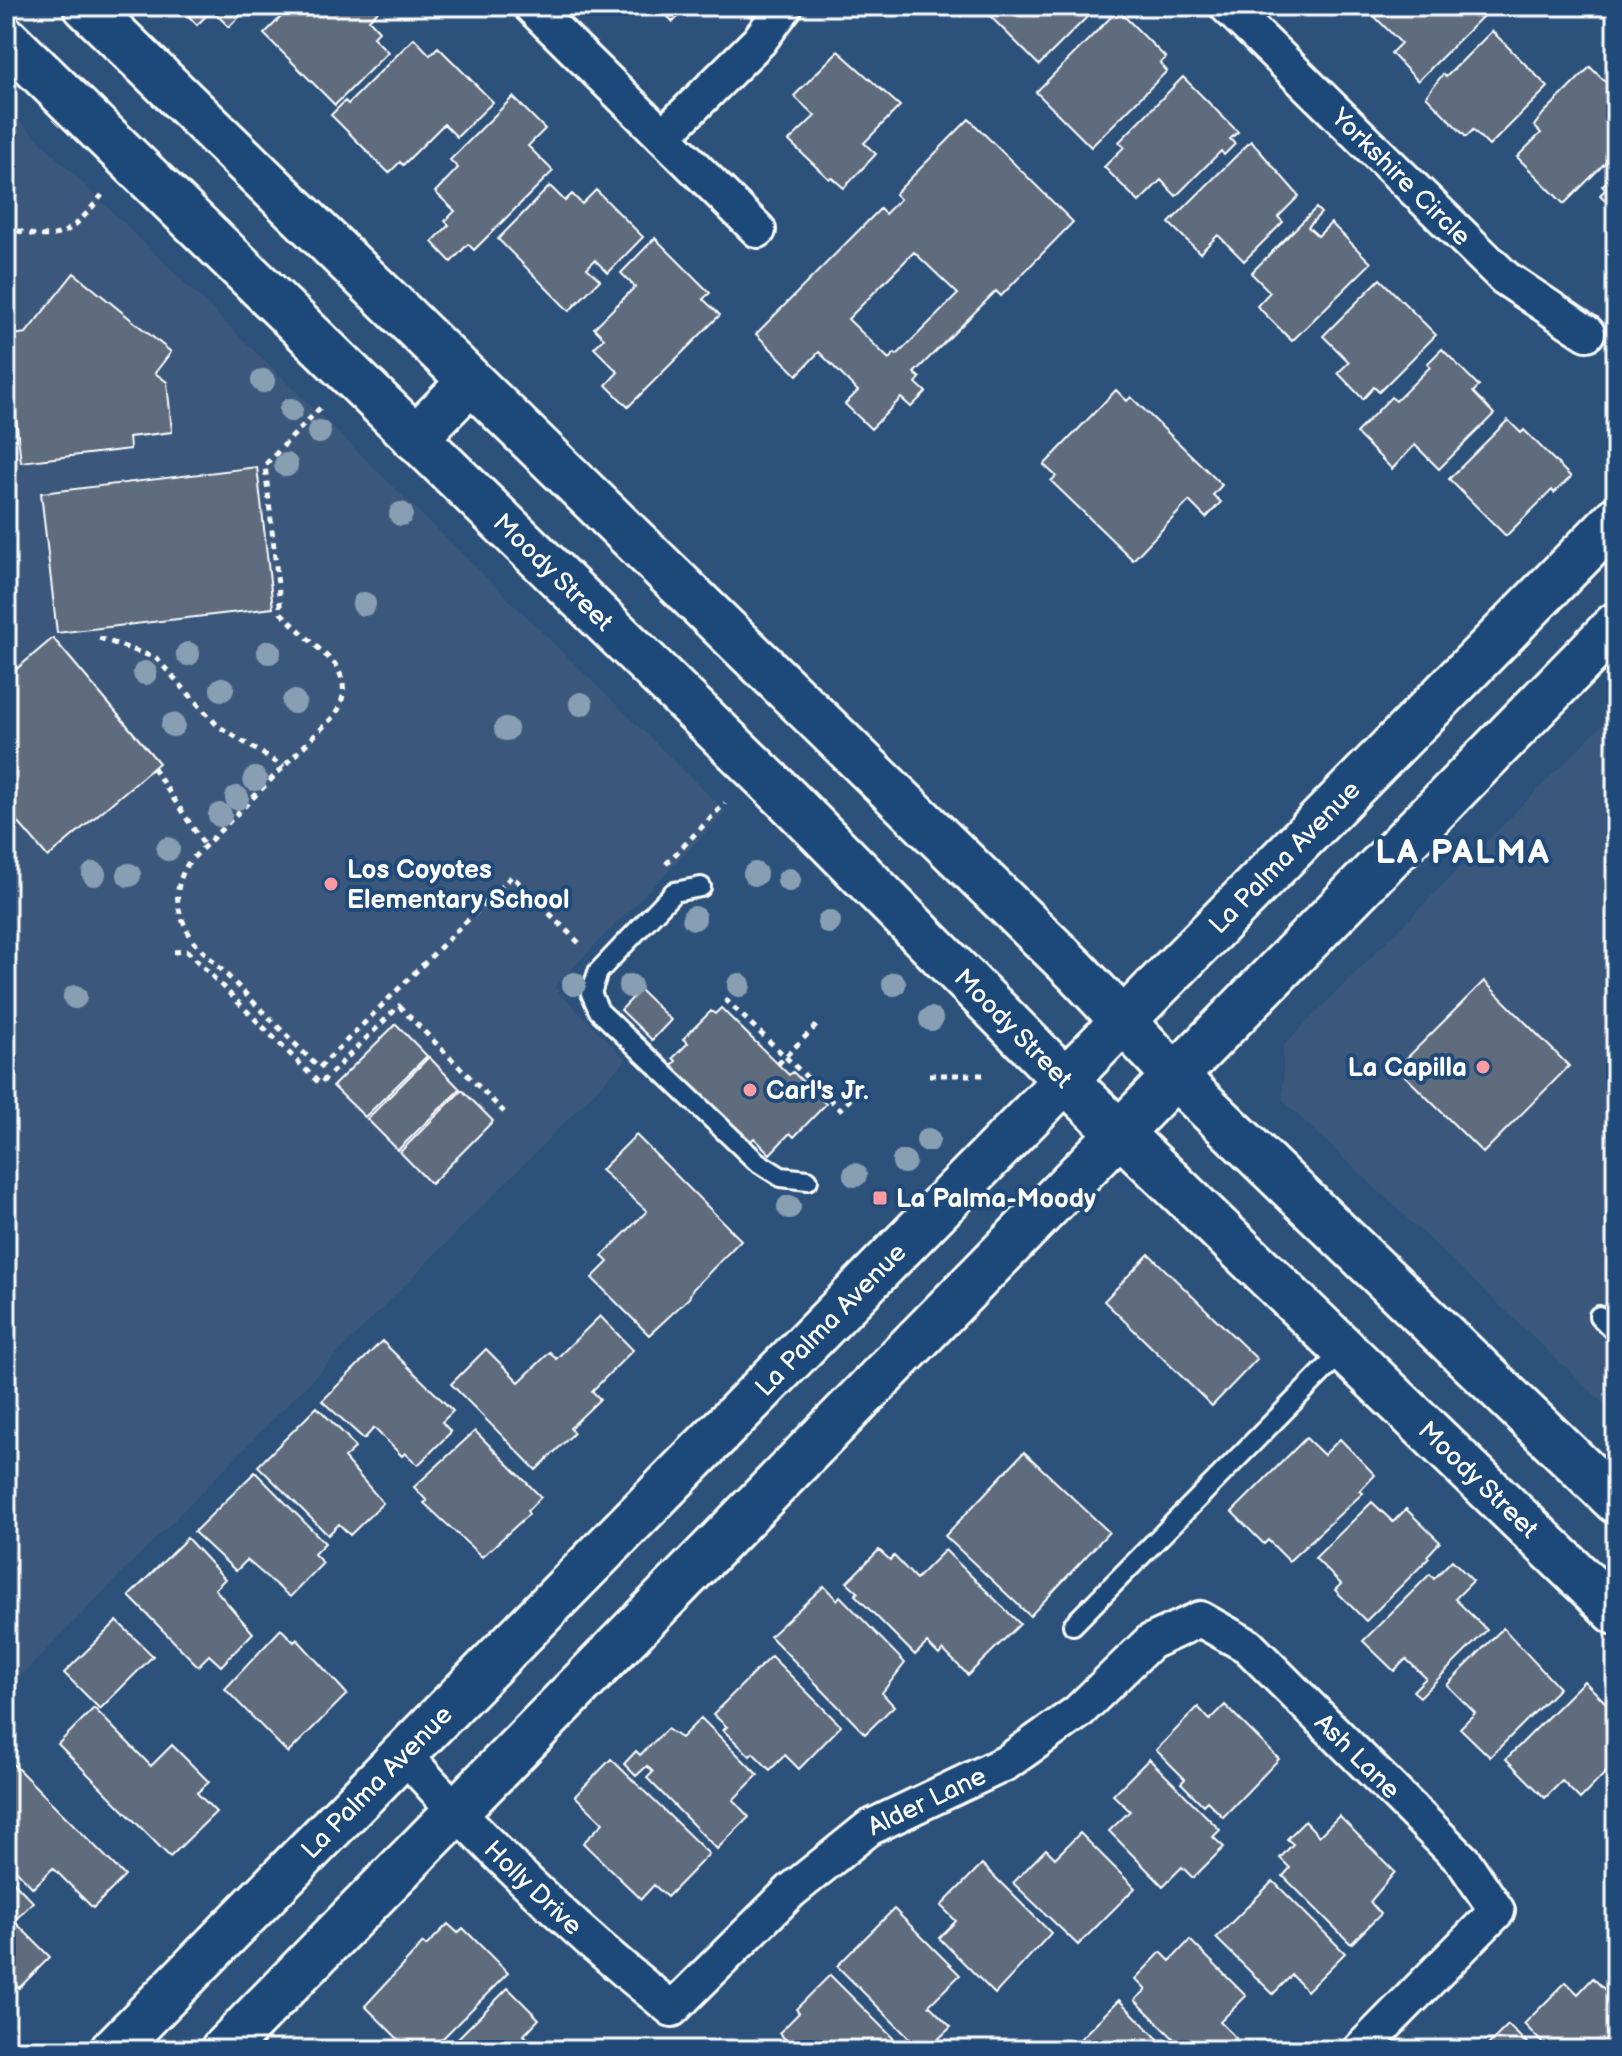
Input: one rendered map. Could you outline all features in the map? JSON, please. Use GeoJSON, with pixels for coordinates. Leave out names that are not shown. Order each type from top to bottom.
{"type":"FeatureCollection","features":[{"type":"Feature","properties":{"kind":"main road"},"geometry":{"type":"LineString","coordinates":[[86,6],[469,383],[1076,971],[1177,1078],[1616,1501]]}},
{"type":"Feature","properties":{"kind":"main road","name":"Moody Street"},"geometry":{"type":"LineString","coordinates":[[6,39],[786,798],[1121,1135],[1616,1612]]}},
{"type":"Feature","properties":{"kind":"main road"},"geometry":{"type":"LineString","coordinates":[[415,438],[469,383]]}},
{"type":"Feature","properties":{"kind":"main road","name":"La Palma Avenue"},"geometry":{"type":"LineString","coordinates":[[113,2050],[1616,519]]}},
{"type":"Feature","properties":{"kind":"main road"},"geometry":{"type":"LineString","coordinates":[[223,2050],[1177,1078],[1616,625]]}},
{"type":"Feature","properties":{"kind":"street"},"geometry":{"type":"LineString","coordinates":[[531,6],[758,230]]}},
{"type":"Feature","properties":{"kind":"street"},"geometry":{"type":"LineString","coordinates":[[663,136],[759,41],[785,6]]}},
{"type":"Feature","properties":{"kind":"street","name":"Yorkshire Circle"},"geometry":{"type":"LineString","coordinates":[[1227,6],[1505,278],[1587,333]]}},
{"type":"Feature","properties":{"kind":"street","name":"Ash Lane"},"geometry":{"type":"LineString","coordinates":[[1200,1619],[1248,1646],[1464,1862],[1497,1911],[1360,2050]]}},
{"type":"Feature","properties":{"kind":"street","name":"Alder Lane"},"geometry":{"type":"LineString","coordinates":[[672,2009],[791,1891],[869,1828],[1006,1763],[1078,1712],[1150,1642],[1200,1619]]}},
{"type":"Feature","properties":{"kind":"street","name":"Holly Drive"},"geometry":{"type":"LineString","coordinates":[[404,1754],[456,1813],[623,1970],[672,2009]]}},
{"type":"Feature","properties":{"kind":"lane"},"geometry":{"type":"LineString","coordinates":[[701,887],[674,892],[598,972],[591,993],[599,1011],[756,1161],[781,1177],[808,1180]]}},
{"type":"Feature","properties":{"kind":"lane"},"geometry":{"type":"LineString","coordinates":[[1599,1316],[1616,1333]]}},
{"type":"Feature","properties":{"kind":"lane"},"geometry":{"type":"LineString","coordinates":[[1073,1625],[1345,1349]]}},
{"type":"Feature","properties":{"kind":"path"},"geometry":{"type":"LineString","coordinates":[[6,227],[46,236],[64,233],[77,227],[102,195]]}},
{"type":"Feature","properties":{"kind":"path"},"geometry":{"type":"LineString","coordinates":[[320,408],[265,465],[281,613],[335,664],[342,675],[343,701],[336,714],[181,874],[177,888],[181,922],[194,942],[319,1068],[512,876],[583,948],[594,936]]}},
{"type":"Feature","properties":{"kind":"path"},"geometry":{"type":"LineString","coordinates":[[99,638],[156,658],[218,726],[284,767]]}},
{"type":"Feature","properties":{"kind":"path"},"geometry":{"type":"LineString","coordinates":[[153,768],[205,846]]}},
{"type":"Feature","properties":{"kind":"path"},"geometry":{"type":"LineString","coordinates":[[660,870],[725,803]]}},
{"type":"Feature","properties":{"kind":"path"},"geometry":{"type":"LineString","coordinates":[[174,952],[187,951],[320,1084],[399,1006],[504,1112]]}},
{"type":"Feature","properties":{"kind":"path"},"geometry":{"type":"LineString","coordinates":[[725,999],[840,1109],[858,1092]]}},
{"type":"Feature","properties":{"kind":"path"},"geometry":{"type":"LineString","coordinates":[[384,1004],[392,1012]]}},
{"type":"Feature","properties":{"kind":"path"},"geometry":{"type":"LineString","coordinates":[[778,1064],[817,1025]]}},
{"type":"Feature","properties":{"kind":"path"},"geometry":{"type":"LineString","coordinates":[[929,1075],[983,1075]]}},
{"type":"Feature","properties":{"kind":"shaded area","name":"Los Coyotes Elementary School"},"geometry":{"type":"Polygon","coordinates":[[[6,108],[726,812],[554,987],[626,1060],[6,1691],[6,108]]]}},
{"type":"Feature","properties":{"kind":"shaded area"},"geometry":{"type":"Polygon","coordinates":[[[1616,711],[1616,1415],[1283,1101],[1283,1046],[1616,711]]]}},
{"type":"Feature","properties":{"kind":"building"},"geometry":{"type":"Polygon","coordinates":[[[179,6],[250,6],[229,27],[212,10],[197,25],[179,6]]]}},
{"type":"Feature","properties":{"kind":"building"},"geometry":{"type":"Polygon","coordinates":[[[292,6],[382,7],[369,20],[379,31],[373,37],[388,52],[335,105],[264,34],[292,6]]]}},
{"type":"Feature","properties":{"kind":"building"},"geometry":{"type":"Polygon","coordinates":[[[658,6],[689,6],[673,22],[658,6]]]}},
{"type":"Feature","properties":{"kind":"building"},"geometry":{"type":"Polygon","coordinates":[[[950,6],[971,6],[961,16],[950,6]]]}},
{"type":"Feature","properties":{"kind":"building"},"geometry":{"type":"Polygon","coordinates":[[[992,6],[1098,6],[1039,65],[986,12],[992,6]]]}},
{"type":"Feature","properties":{"kind":"building"},"geometry":{"type":"Polygon","coordinates":[[[1382,6],[1475,6],[1484,15],[1418,81],[1391,53],[1401,43],[1373,15],[1382,6]]]}},
{"type":"Feature","properties":{"kind":"building"},"geometry":{"type":"Polygon","coordinates":[[[1118,10],[1166,58],[1160,63],[1167,71],[1091,147],[1036,92],[1118,10]]]}},
{"type":"Feature","properties":{"kind":"building"},"geometry":{"type":"Polygon","coordinates":[[[1492,31],[1548,87],[1489,146],[1473,130],[1466,137],[1426,96],[1443,74],[1446,77],[1492,31]]]}},
{"type":"Feature","properties":{"kind":"building"},"geometry":{"type":"Polygon","coordinates":[[[414,38],[430,55],[438,47],[493,102],[457,137],[444,124],[403,165],[400,162],[389,173],[331,115],[345,101],[348,104],[414,38]]]}},
{"type":"Feature","properties":{"kind":"building"},"geometry":{"type":"Polygon","coordinates":[[[838,51],[900,106],[864,143],[876,154],[844,188],[831,177],[829,179],[789,141],[815,116],[794,96],[838,51]]]}},
{"type":"Feature","properties":{"kind":"building"},"geometry":{"type":"Polygon","coordinates":[[[1590,67],[1616,92],[1616,152],[1564,204],[1517,157],[1541,133],[1534,126],[1543,114],[1590,67]]]}},
{"type":"Feature","properties":{"kind":"building"},"geometry":{"type":"Polygon","coordinates":[[[1183,77],[1238,132],[1230,139],[1235,144],[1224,155],[1221,151],[1176,196],[1161,180],[1139,202],[1104,167],[1124,147],[1119,142],[1183,77]]]}},
{"type":"Feature","properties":{"kind":"building"},"geometry":{"type":"Polygon","coordinates":[[[513,97],[545,129],[528,146],[553,171],[474,250],[468,244],[451,262],[432,242],[449,225],[445,221],[455,211],[435,192],[458,168],[450,160],[513,97]]]}},
{"type":"Feature","properties":{"kind":"building"},"geometry":{"type":"Polygon","coordinates":[[[969,119],[1073,222],[1001,296],[996,291],[914,373],[920,378],[916,383],[926,392],[911,407],[901,398],[871,429],[845,404],[858,391],[819,352],[797,375],[756,334],[880,209],[885,214],[900,199],[895,194],[969,119]],[[914,252],[848,319],[889,359],[895,353],[897,355],[958,294],[914,252]]]}},
{"type":"Feature","properties":{"kind":"building"},"geometry":{"type":"Polygon","coordinates":[[[1251,141],[1299,196],[1278,217],[1283,222],[1244,261],[1218,235],[1200,253],[1169,223],[1251,141]]]}},
{"type":"Feature","properties":{"kind":"building"},"geometry":{"type":"Polygon","coordinates":[[[1615,173],[1616,211],[1600,195],[1606,189],[1602,186],[1615,173]]]}},
{"type":"Feature","properties":{"kind":"building"},"geometry":{"type":"Polygon","coordinates":[[[550,186],[565,201],[572,194],[582,204],[596,190],[643,237],[608,273],[595,260],[587,268],[600,280],[569,311],[498,239],[550,186]]]}},
{"type":"Feature","properties":{"kind":"building"},"geometry":{"type":"Polygon","coordinates":[[[1316,208],[1321,213],[1308,227],[1318,236],[1331,223],[1371,263],[1292,341],[1257,306],[1270,292],[1251,273],[1316,208]]]}},
{"type":"Feature","properties":{"kind":"building"},"geometry":{"type":"Polygon","coordinates":[[[655,238],[710,293],[703,299],[720,315],[628,407],[606,385],[618,372],[594,348],[604,338],[594,328],[635,287],[621,273],[655,238]]]}},
{"type":"Feature","properties":{"kind":"building"},"geometry":{"type":"Polygon","coordinates":[[[74,273],[171,352],[155,373],[167,382],[172,432],[129,437],[130,449],[21,462],[15,409],[6,410],[6,336],[26,333],[74,273]]]}},
{"type":"Feature","properties":{"kind":"building"},"geometry":{"type":"Polygon","coordinates":[[[1380,279],[1436,335],[1379,392],[1374,387],[1363,399],[1338,373],[1349,362],[1323,336],[1380,279]]]}},
{"type":"Feature","properties":{"kind":"building"},"geometry":{"type":"Polygon","coordinates":[[[1442,349],[1479,386],[1473,392],[1494,414],[1439,469],[1415,445],[1392,469],[1356,433],[1391,397],[1396,401],[1430,367],[1427,364],[1442,349]]]}},
{"type":"Feature","properties":{"kind":"building"},"geometry":{"type":"Polygon","coordinates":[[[1116,390],[1127,401],[1131,397],[1222,485],[1213,495],[1221,502],[1206,518],[1189,501],[1133,560],[1051,481],[1056,476],[1044,465],[1116,390]]]}},
{"type":"Feature","properties":{"kind":"building"},"geometry":{"type":"Polygon","coordinates":[[[1508,420],[1521,433],[1524,430],[1571,477],[1554,493],[1552,490],[1506,536],[1449,479],[1508,420]]]}},
{"type":"Feature","properties":{"kind":"building"},"geometry":{"type":"Polygon","coordinates":[[[257,467],[273,608],[57,633],[41,493],[257,467]]]}},
{"type":"Feature","properties":{"kind":"building"},"geometry":{"type":"Polygon","coordinates":[[[53,638],[159,763],[48,857],[6,808],[6,678],[53,638]]]}},
{"type":"Feature","properties":{"kind":"building","name":"La Capilla"},"geometry":{"type":"Polygon","coordinates":[[[1484,981],[1569,1066],[1483,1153],[1397,1068],[1484,981]]]}},
{"type":"Feature","properties":{"kind":"building"},"geometry":{"type":"Polygon","coordinates":[[[640,990],[671,1020],[652,1040],[621,1010],[640,990]]]}},
{"type":"Feature","properties":{"kind":"building","name":"Carl's Jr."},"geometry":{"type":"Polygon","coordinates":[[[721,1008],[789,1075],[793,1072],[826,1104],[794,1137],[790,1133],[770,1154],[754,1138],[750,1142],[720,1113],[716,1117],[668,1070],[676,1061],[673,1058],[688,1043],[683,1039],[711,1011],[715,1014],[721,1008]]]}},
{"type":"Feature","properties":{"kind":"building"},"geometry":{"type":"Polygon","coordinates":[[[396,1024],[427,1056],[365,1117],[333,1086],[396,1024]]]}},
{"type":"Feature","properties":{"kind":"building"},"geometry":{"type":"Polygon","coordinates":[[[429,1057],[460,1089],[398,1150],[367,1119],[429,1057]]]}},
{"type":"Feature","properties":{"kind":"building"},"geometry":{"type":"Polygon","coordinates":[[[462,1090],[493,1121],[431,1184],[400,1152],[462,1090]]]}},
{"type":"Feature","properties":{"kind":"building"},"geometry":{"type":"Polygon","coordinates":[[[636,1135],[741,1240],[692,1290],[689,1298],[649,1335],[592,1278],[608,1262],[602,1256],[647,1211],[601,1170],[636,1135]]]}},
{"type":"Feature","properties":{"kind":"building"},"geometry":{"type":"Polygon","coordinates":[[[1149,1254],[1257,1359],[1212,1406],[1104,1301],[1149,1254]]]}},
{"type":"Feature","properties":{"kind":"building"},"geometry":{"type":"Polygon","coordinates":[[[600,1316],[633,1350],[592,1391],[600,1399],[570,1428],[574,1433],[536,1470],[451,1384],[486,1349],[519,1382],[550,1352],[556,1359],[600,1316]]]}},
{"type":"Feature","properties":{"kind":"building"},"geometry":{"type":"Polygon","coordinates":[[[382,1341],[453,1411],[442,1422],[451,1432],[418,1465],[405,1453],[402,1456],[374,1428],[364,1439],[322,1401],[382,1341]]]}},
{"type":"Feature","properties":{"kind":"building"},"geometry":{"type":"Polygon","coordinates":[[[317,1407],[355,1448],[344,1458],[383,1503],[350,1535],[339,1524],[328,1535],[258,1466],[317,1407]]]}},
{"type":"Feature","properties":{"kind":"building"},"geometry":{"type":"Polygon","coordinates":[[[475,1431],[541,1497],[527,1511],[529,1514],[482,1557],[424,1503],[427,1501],[414,1487],[475,1431]]]}},
{"type":"Feature","properties":{"kind":"building"},"geometry":{"type":"Polygon","coordinates":[[[1306,1438],[1324,1455],[1340,1439],[1375,1475],[1360,1491],[1363,1493],[1289,1561],[1268,1540],[1264,1544],[1232,1512],[1306,1438]]]}},
{"type":"Feature","properties":{"kind":"building"},"geometry":{"type":"Polygon","coordinates":[[[1024,1452],[1109,1532],[1030,1616],[945,1536],[1024,1452]]]}},
{"type":"Feature","properties":{"kind":"building"},"geometry":{"type":"Polygon","coordinates":[[[255,1472],[325,1543],[314,1554],[323,1563],[290,1597],[247,1560],[236,1571],[194,1532],[255,1472]]]}},
{"type":"Feature","properties":{"kind":"building"},"geometry":{"type":"Polygon","coordinates":[[[1372,1502],[1393,1522],[1406,1509],[1440,1542],[1427,1556],[1429,1558],[1366,1621],[1335,1590],[1341,1584],[1315,1558],[1372,1502]]]}},
{"type":"Feature","properties":{"kind":"building"},"geometry":{"type":"Polygon","coordinates":[[[187,1538],[225,1579],[215,1589],[253,1633],[221,1666],[209,1655],[198,1666],[129,1596],[187,1538]]]}},
{"type":"Feature","properties":{"kind":"building"},"geometry":{"type":"Polygon","coordinates":[[[879,1550],[890,1560],[894,1556],[916,1579],[945,1550],[1020,1624],[968,1675],[943,1650],[939,1655],[927,1643],[915,1655],[855,1595],[858,1592],[847,1582],[879,1550]]]}},
{"type":"Feature","properties":{"kind":"building"},"geometry":{"type":"Polygon","coordinates":[[[1452,1560],[1473,1581],[1455,1599],[1487,1630],[1420,1697],[1413,1691],[1426,1678],[1406,1659],[1394,1671],[1363,1641],[1430,1574],[1434,1579],[1452,1560]]]}},
{"type":"Feature","properties":{"kind":"building"},"geometry":{"type":"Polygon","coordinates":[[[824,1586],[837,1600],[840,1596],[905,1663],[882,1693],[894,1706],[865,1734],[770,1636],[824,1586]]]}},
{"type":"Feature","properties":{"kind":"building"},"geometry":{"type":"Polygon","coordinates":[[[117,1621],[153,1656],[100,1709],[64,1673],[117,1621]]]}},
{"type":"Feature","properties":{"kind":"building"},"geometry":{"type":"Polygon","coordinates":[[[1503,1628],[1559,1688],[1490,1757],[1460,1728],[1475,1713],[1447,1685],[1503,1628]]]}},
{"type":"Feature","properties":{"kind":"building"},"geometry":{"type":"Polygon","coordinates":[[[281,1629],[294,1642],[297,1639],[347,1694],[288,1753],[225,1689],[281,1629]]]}},
{"type":"Feature","properties":{"kind":"building"},"geometry":{"type":"Polygon","coordinates":[[[771,1656],[841,1726],[799,1769],[785,1755],[770,1770],[723,1730],[727,1727],[713,1714],[771,1656]]]}},
{"type":"Feature","properties":{"kind":"building"},"geometry":{"type":"Polygon","coordinates":[[[1584,1681],[1616,1713],[1616,1762],[1580,1799],[1562,1781],[1545,1798],[1506,1759],[1584,1681]]]}},
{"type":"Feature","properties":{"kind":"building"},"geometry":{"type":"Polygon","coordinates":[[[1225,1705],[1279,1759],[1223,1817],[1207,1801],[1203,1805],[1181,1783],[1185,1779],[1156,1750],[1198,1707],[1210,1720],[1225,1705]]]}},
{"type":"Feature","properties":{"kind":"building"},"geometry":{"type":"Polygon","coordinates":[[[94,1708],[151,1766],[172,1745],[209,1782],[197,1793],[216,1812],[170,1857],[58,1744],[94,1708]]]}},
{"type":"Feature","properties":{"kind":"building"},"geometry":{"type":"Polygon","coordinates":[[[701,1718],[758,1775],[733,1800],[749,1817],[717,1849],[647,1778],[653,1772],[647,1766],[636,1776],[624,1764],[636,1751],[640,1755],[667,1729],[681,1738],[701,1718]]]}},
{"type":"Feature","properties":{"kind":"building"},"geometry":{"type":"Polygon","coordinates":[[[611,1759],[709,1854],[667,1897],[654,1885],[641,1899],[583,1843],[603,1823],[575,1796],[611,1759]]]}},
{"type":"Feature","properties":{"kind":"building"},"geometry":{"type":"Polygon","coordinates":[[[1149,1759],[1220,1830],[1213,1837],[1224,1847],[1193,1878],[1182,1867],[1163,1886],[1109,1831],[1130,1811],[1113,1795],[1149,1759]]]}},
{"type":"Feature","properties":{"kind":"building"},"geometry":{"type":"Polygon","coordinates":[[[13,1764],[125,1876],[93,1908],[53,1868],[33,1888],[6,1860],[6,1771],[13,1764]]]}},
{"type":"Feature","properties":{"kind":"building"},"geometry":{"type":"Polygon","coordinates":[[[1339,1816],[1395,1872],[1370,1902],[1381,1914],[1351,1944],[1283,1876],[1290,1868],[1280,1858],[1293,1844],[1287,1839],[1305,1821],[1319,1836],[1339,1816]]]}},
{"type":"Feature","properties":{"kind":"building"},"geometry":{"type":"Polygon","coordinates":[[[1080,1833],[1135,1888],[1078,1945],[1013,1883],[1046,1849],[1055,1858],[1080,1833]]]}},
{"type":"Feature","properties":{"kind":"building"},"geometry":{"type":"Polygon","coordinates":[[[1616,1836],[1616,1887],[1607,1838],[1616,1836]]]}},
{"type":"Feature","properties":{"kind":"building"},"geometry":{"type":"Polygon","coordinates":[[[982,1864],[1051,1933],[995,1994],[939,1938],[956,1921],[941,1906],[982,1864]]]}},
{"type":"Feature","properties":{"kind":"building"},"geometry":{"type":"Polygon","coordinates":[[[6,1874],[33,1902],[14,1921],[50,1957],[19,1988],[6,1976],[6,1874]]]}},
{"type":"Feature","properties":{"kind":"building"},"geometry":{"type":"Polygon","coordinates":[[[1273,1881],[1345,1953],[1307,1991],[1292,1975],[1273,1994],[1216,1938],[1273,1881]]]}},
{"type":"Feature","properties":{"kind":"building"},"geometry":{"type":"Polygon","coordinates":[[[1616,1893],[1616,1950],[1608,1948],[1616,1893]]]}},
{"type":"Feature","properties":{"kind":"building"},"geometry":{"type":"Polygon","coordinates":[[[894,1909],[960,1975],[929,2005],[951,2027],[927,2050],[921,2050],[837,1966],[894,1909]]]}},
{"type":"Feature","properties":{"kind":"building"},"geometry":{"type":"Polygon","coordinates":[[[448,1924],[458,1933],[463,1928],[508,1973],[433,2048],[428,2043],[421,2050],[409,2050],[365,2006],[423,1943],[426,1946],[448,1924]]]}},
{"type":"Feature","properties":{"kind":"building"},"geometry":{"type":"Polygon","coordinates":[[[1190,1940],[1246,1996],[1220,2022],[1236,2038],[1224,2050],[1185,2050],[1135,2000],[1146,1990],[1135,1979],[1161,1952],[1170,1961],[1190,1940]]]}},
{"type":"Feature","properties":{"kind":"building"},"geometry":{"type":"Polygon","coordinates":[[[830,1975],[903,2050],[796,2050],[779,2033],[799,2013],[796,2009],[830,1975]]]}},
{"type":"Feature","properties":{"kind":"building"},"geometry":{"type":"Polygon","coordinates":[[[1593,1978],[1616,2001],[1616,2050],[1549,2050],[1524,2024],[1566,1982],[1578,1994],[1593,1978]]]}},
{"type":"Feature","properties":{"kind":"building"},"geometry":{"type":"Polygon","coordinates":[[[508,1988],[539,2019],[524,2035],[539,2050],[446,2050],[508,1988]]]}},
{"type":"Feature","properties":{"kind":"building"},"geometry":{"type":"Polygon","coordinates":[[[1119,2000],[1169,2050],[1069,2050],[1119,2000]]]}},
{"type":"Feature","properties":{"kind":"building"},"geometry":{"type":"Polygon","coordinates":[[[1508,2025],[1534,2050],[1483,2050],[1508,2025]]]}},
{"type":"Feature","properties":{"kind":"place","name":"Los Coyotes Elementary School"},"geometry":{"type":"Point","coordinates":[331,884]}},
{"type":"Feature","properties":{"kind":"place","name":"La Capilla"},"geometry":{"type":"Point","coordinates":[1483,1067]}},
{"type":"Feature","properties":{"kind":"place","name":"Carl's Jr."},"geometry":{"type":"Point","coordinates":[750,1090]}},
{"type":"Feature","properties":{"kind":"place","name":"La Palma-Moody"},"geometry":{"type":"Point","coordinates":[880,1198]}},
{"type":"Feature","properties":{"kind":"district","name":"LA PALMA"},"geometry":{"type":"Point","coordinates":[1463,851]}}]}
